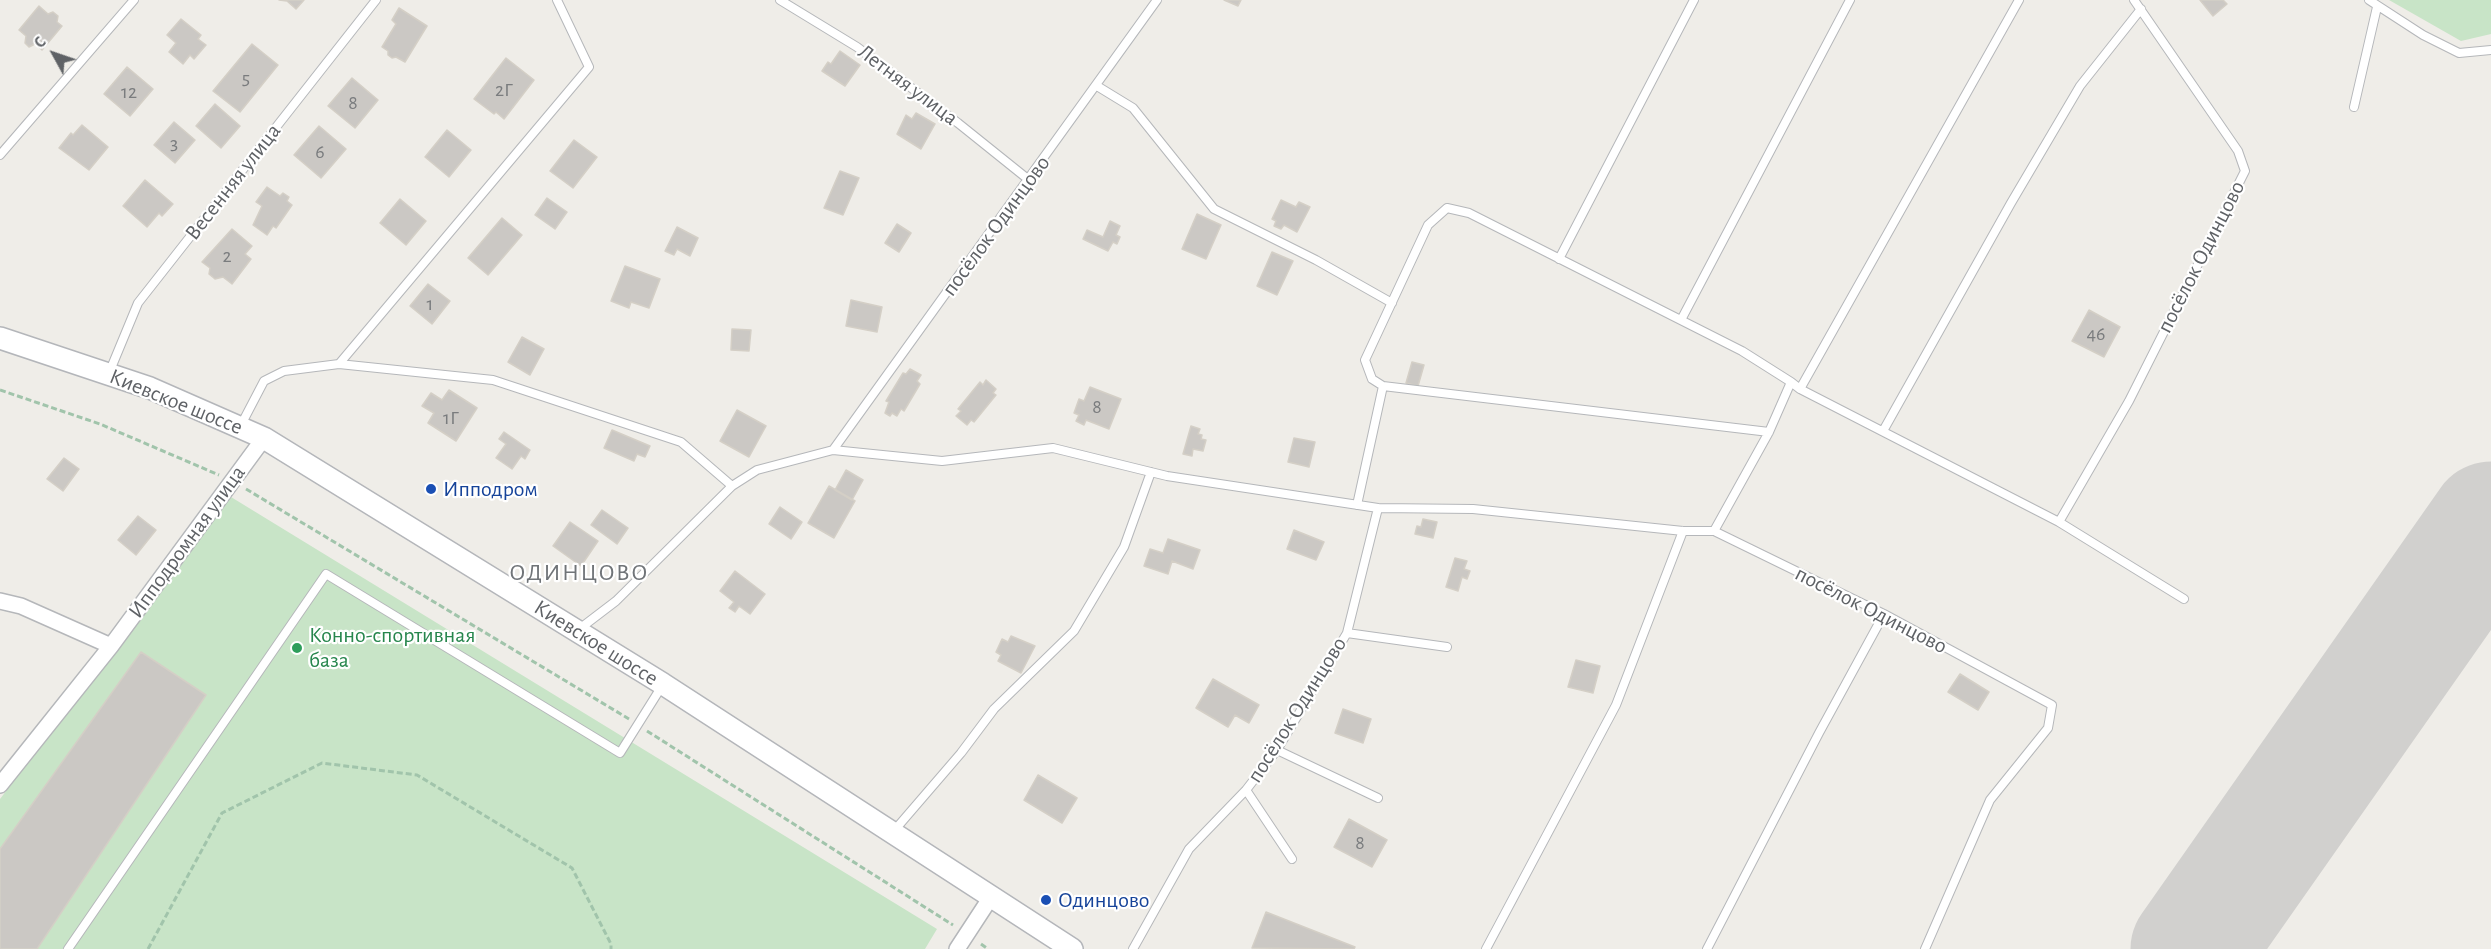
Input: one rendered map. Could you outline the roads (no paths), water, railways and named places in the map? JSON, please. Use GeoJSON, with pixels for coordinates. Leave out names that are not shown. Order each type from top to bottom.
{"type":"FeatureCollection","features":[{"type":"Feature","properties":{"kind":"main road","name":"Киевское шоссе"},"geometry":{"type":"LineString","coordinates":[[0,338],[150,388],[264,438],[308,463],[576,632],[663,684],[1072,949]]}},
{"type":"Feature","properties":{"kind":"street","name":"Ипподромная улица"},"geometry":{"type":"LineString","coordinates":[[0,785],[111,646],[264,438]]}},
{"type":"Feature","properties":{"kind":"street"},"geometry":{"type":"LineString","coordinates":[[0,601],[21,606],[111,646]]}},
{"type":"Feature","properties":{"kind":"street"},"geometry":{"type":"LineString","coordinates":[[957,949],[991,897]]}},
{"type":"Feature","properties":{"kind":"lane"},"geometry":{"type":"LineString","coordinates":[[0,155],[134,0]]}},
{"type":"Feature","properties":{"kind":"lane","name":"Весенняя улица"},"geometry":{"type":"LineString","coordinates":[[109,374],[138,303],[376,0]]}},
{"type":"Feature","properties":{"kind":"lane"},"geometry":{"type":"LineString","coordinates":[[339,364],[589,67],[557,0]]}},
{"type":"Feature","properties":{"kind":"lane","name":"Летняя улица"},"geometry":{"type":"LineString","coordinates":[[780,0],[858,47],[1029,180]]}},
{"type":"Feature","properties":{"kind":"lane","name":"посёлок Одинцово"},"geometry":{"type":"LineString","coordinates":[[833,450],[1097,86],[1156,0]]}},
{"type":"Feature","properties":{"kind":"lane"},"geometry":{"type":"LineString","coordinates":[[1559,259],[1694,0]]}},
{"type":"Feature","properties":{"kind":"lane"},"geometry":{"type":"LineString","coordinates":[[1680,320],[1850,0]]}},
{"type":"Feature","properties":{"kind":"lane"},"geometry":{"type":"LineString","coordinates":[[1800,388],[2019,0]]}},
{"type":"Feature","properties":{"kind":"lane","name":"посёлок Одинцово"},"geometry":{"type":"LineString","coordinates":[[2059,522],[2130,401],[2245,171],[2238,151],[2134,0]]}},
{"type":"Feature","properties":{"kind":"lane"},"geometry":{"type":"LineString","coordinates":[[2369,0],[2423,35],[2459,53],[2491,50]]}},
{"type":"Feature","properties":{"kind":"lane"},"geometry":{"type":"LineString","coordinates":[[2354,107],[2377,7]]}},
{"type":"Feature","properties":{"kind":"lane"},"geometry":{"type":"LineString","coordinates":[[1883,431],[2011,203],[2080,86],[2141,9]]}},
{"type":"Feature","properties":{"kind":"lane"},"geometry":{"type":"LineString","coordinates":[[1097,86],[1133,108],[1214,209],[1316,260],[1392,303]]}},
{"type":"Feature","properties":{"kind":"lane"},"geometry":{"type":"LineString","coordinates":[[1769,432],[1383,386],[1372,379],[1365,360],[1428,225],[1447,208],[1469,213],[1742,351],[1800,388],[2059,522],[2184,598]]}},
{"type":"Feature","properties":{"kind":"lane"},"geometry":{"type":"LineString","coordinates":[[240,427],[264,381],[284,371],[339,364],[493,380],[681,442],[732,486]]}},
{"type":"Feature","properties":{"kind":"lane"},"geometry":{"type":"LineString","coordinates":[[1714,531],[1769,432],[1791,382]]}},
{"type":"Feature","properties":{"kind":"lane"},"geometry":{"type":"LineString","coordinates":[[1357,505],[1383,386]]}},
{"type":"Feature","properties":{"kind":"lane","name":"посёлок Одинцово"},"geometry":{"type":"LineString","coordinates":[[576,632],[616,601],[732,486],[757,470],[833,450],[942,461],[1053,448],[1151,472],[1378,508],[1473,509],[1683,531],[1714,531],[1884,614],[2052,705],[2048,728],[1990,800],[1925,949]]}},
{"type":"Feature","properties":{"kind":"lane"},"geometry":{"type":"LineString","coordinates":[[892,833],[961,753],[994,709],[1074,631],[1124,547],[1151,472]]}},
{"type":"Feature","properties":{"kind":"lane","name":"посёлок Одинцово"},"geometry":{"type":"LineString","coordinates":[[1133,949],[1189,849],[1246,790],[1277,750],[1347,633],[1378,508]]}},
{"type":"Feature","properties":{"kind":"lane"},"geometry":{"type":"LineString","coordinates":[[1486,949],[1616,705],[1683,531]]}},
{"type":"Feature","properties":{"kind":"lane"},"geometry":{"type":"LineString","coordinates":[[68,949],[326,574],[620,753],[663,684]]}},
{"type":"Feature","properties":{"kind":"lane"},"geometry":{"type":"LineString","coordinates":[[1707,949],[1813,743],[1884,614]]}},
{"type":"Feature","properties":{"kind":"lane"},"geometry":{"type":"LineString","coordinates":[[1347,633],[1447,647]]}},
{"type":"Feature","properties":{"kind":"lane"},"geometry":{"type":"LineString","coordinates":[[1277,750],[1378,798]]}},
{"type":"Feature","properties":{"kind":"lane"},"geometry":{"type":"LineString","coordinates":[[1246,790],[1292,859]]}},
{"type":"Feature","properties":{"kind":"place","name":"Ипподром"},"geometry":{"type":"Point","coordinates":[431,489]}},
{"type":"Feature","properties":{"kind":"place","name":"Конно-спортивная база"},"geometry":{"type":"Point","coordinates":[297,648]}},
{"type":"Feature","properties":{"kind":"place","name":"Одинцово"},"geometry":{"type":"Point","coordinates":[1046,900]}},
{"type":"Feature","properties":{"kind":"district","name":"ОДИНЦОВО"},"geometry":{"type":"Point","coordinates":[579,573]}}]}
